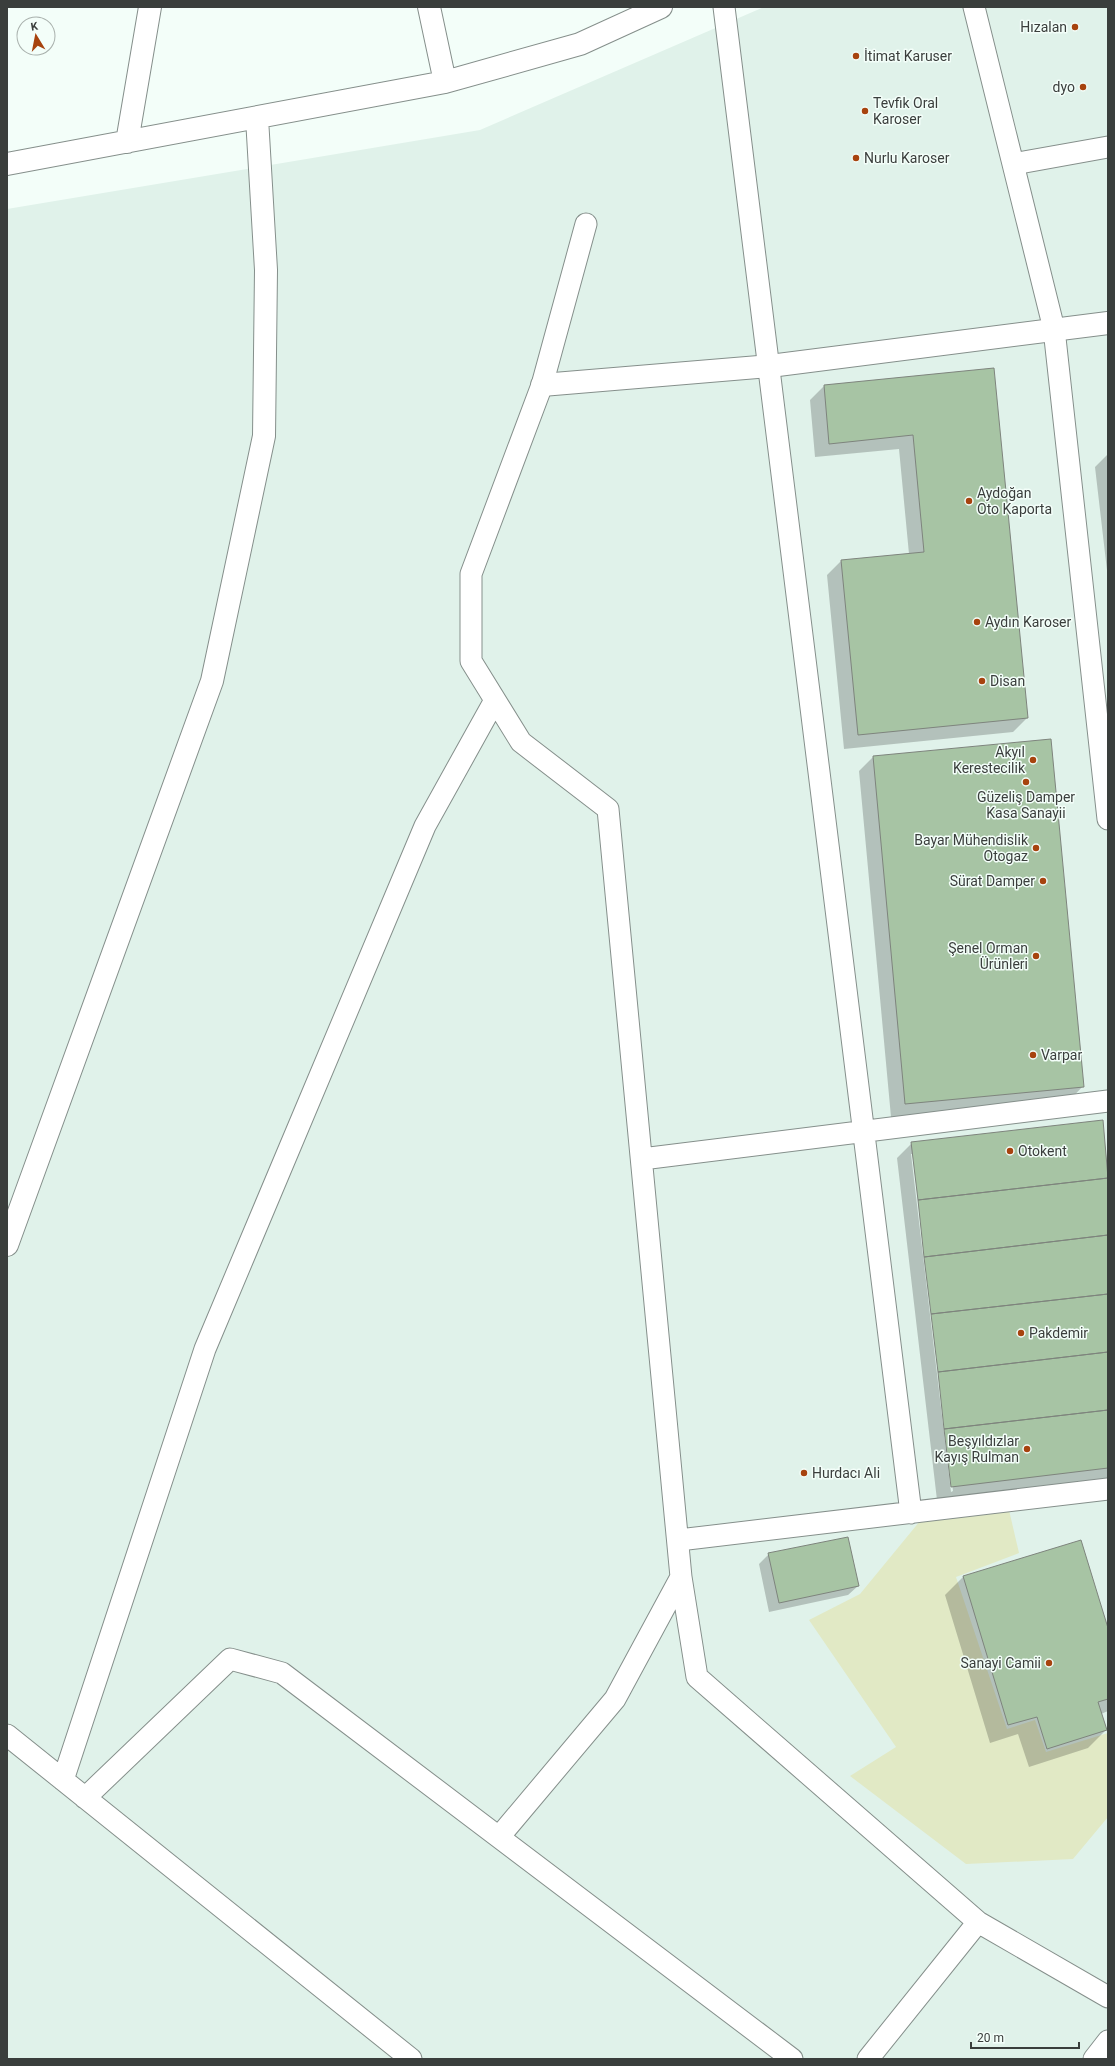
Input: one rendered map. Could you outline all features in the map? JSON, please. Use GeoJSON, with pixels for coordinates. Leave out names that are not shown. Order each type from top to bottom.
{"type":"FeatureCollection","features":[{"type":"Feature","properties":{"kind":"street"},"geometry":{"type":"LineString","coordinates":[[127,142],[150,7]]}},
{"type":"Feature","properties":{"kind":"street"},"geometry":{"type":"LineString","coordinates":[[429,7],[445,82]]}},
{"type":"Feature","properties":{"kind":"street"},"geometry":{"type":"LineString","coordinates":[[7,164],[445,82],[580,44],[661,7]]}},
{"type":"Feature","properties":{"kind":"street"},"geometry":{"type":"LineString","coordinates":[[7,1245],[212,681],[264,436],[266,270],[257,118]]}},
{"type":"Feature","properties":{"kind":"street"},"geometry":{"type":"LineString","coordinates":[[542,385],[770,366],[1108,323]]}},
{"type":"Feature","properties":{"kind":"lane"},"geometry":{"type":"LineString","coordinates":[[724,7],[770,366],[911,1513]]}},
{"type":"Feature","properties":{"kind":"lane"},"geometry":{"type":"LineString","coordinates":[[974,7],[1054,329],[1108,818]]}},
{"type":"Feature","properties":{"kind":"lane"},"geometry":{"type":"LineString","coordinates":[[1013,164],[1108,147]]}},
{"type":"Feature","properties":{"kind":"lane"},"geometry":{"type":"LineString","coordinates":[[586,224],[542,385],[471,574],[471,661],[521,742],[608,809],[681,1577],[696,1677],[978,1922],[1108,1997]]}},
{"type":"Feature","properties":{"kind":"lane"},"geometry":{"type":"LineString","coordinates":[[62,1780],[205,1349],[425,826],[495,700]]}},
{"type":"Feature","properties":{"kind":"lane"},"geometry":{"type":"LineString","coordinates":[[642,1159],[1108,1101]]}},
{"type":"Feature","properties":{"kind":"lane"},"geometry":{"type":"LineString","coordinates":[[678,1540],[1108,1489]]}},
{"type":"Feature","properties":{"kind":"lane"},"geometry":{"type":"LineString","coordinates":[[499,1837],[615,1699],[681,1577]]}},
{"type":"Feature","properties":{"kind":"lane"},"geometry":{"type":"LineString","coordinates":[[86,1798],[230,1659],[282,1673],[792,2059]]}},
{"type":"Feature","properties":{"kind":"lane"},"geometry":{"type":"LineString","coordinates":[[7,1735],[411,2059]]}},
{"type":"Feature","properties":{"kind":"lane"},"geometry":{"type":"LineString","coordinates":[[868,2059],[978,1922]]}},
{"type":"Feature","properties":{"kind":"lane"},"geometry":{"type":"LineString","coordinates":[[1094,2059],[1108,2041]]}},
{"type":"Feature","properties":{"kind":"shaded area"},"geometry":{"type":"Polygon","coordinates":[[[764,7],[1108,7],[1108,2059],[7,2059],[7,209],[480,130],[764,7]]]}},
{"type":"Feature","properties":{"kind":"green space"},"geometry":{"type":"Polygon","coordinates":[[[1009,1510],[1019,1553],[956,1577],[1007,1729],[1035,1720],[1046,1752],[1108,1733],[1108,1817],[1073,1859],[966,1864],[850,1776],[896,1747],[809,1620],[860,1594],[920,1521],[1009,1510]]]}},
{"type":"Feature","properties":{"kind":"building"},"geometry":{"type":"Polygon","coordinates":[[[994,368],[1028,718],[858,735],[841,560],[924,552],[913,435],[829,444],[824,385],[994,368]]]}},
{"type":"Feature","properties":{"kind":"building"},"geometry":{"type":"Polygon","coordinates":[[[1051,739],[1084,1087],[905,1104],[873,756],[1051,739]]]}},
{"type":"Feature","properties":{"kind":"building","name":"Otokent"},"geometry":{"type":"Polygon","coordinates":[[[1103,1120],[1108,1178],[918,1200],[911,1142],[1103,1120]]]}},
{"type":"Feature","properties":{"kind":"building","name":"Otokent"},"geometry":{"type":"Polygon","coordinates":[[[1108,1178],[1108,1235],[924,1257],[918,1200],[1108,1178]]]}},
{"type":"Feature","properties":{"kind":"building"},"geometry":{"type":"Polygon","coordinates":[[[1108,1235],[1108,1294],[931,1314],[924,1257],[1108,1235]]]}},
{"type":"Feature","properties":{"kind":"building","name":"Pakdemir"},"geometry":{"type":"Polygon","coordinates":[[[1108,1294],[1108,1352],[938,1372],[931,1314],[1108,1294]]]}},
{"type":"Feature","properties":{"kind":"building"},"geometry":{"type":"Polygon","coordinates":[[[1108,1352],[1108,1410],[944,1429],[938,1372],[1108,1352]]]}},
{"type":"Feature","properties":{"kind":"building","name":"Beşyıldızlar Kayış Rulman"},"geometry":{"type":"Polygon","coordinates":[[[1108,1410],[1108,1468],[951,1487],[944,1429],[1108,1410]]]}},
{"type":"Feature","properties":{"kind":"building"},"geometry":{"type":"Polygon","coordinates":[[[848,1537],[859,1586],[779,1603],[768,1553],[848,1537]]]}},
{"type":"Feature","properties":{"kind":"building","name":"Sanayi Camii"},"geometry":{"type":"Polygon","coordinates":[[[1081,1540],[1108,1628],[1108,1699],[1098,1702],[1107,1730],[1047,1749],[1037,1717],[1008,1725],[963,1576],[1081,1540]]]}},
{"type":"Feature","properties":{"kind":"place","name":"Hızalan"},"geometry":{"type":"Point","coordinates":[1075,27]}},
{"type":"Feature","properties":{"kind":"place","name":"İtimat Karuser"},"geometry":{"type":"Point","coordinates":[856,56]}},
{"type":"Feature","properties":{"kind":"place","name":"dyo"},"geometry":{"type":"Point","coordinates":[1083,87]}},
{"type":"Feature","properties":{"kind":"place","name":"Tevfik Oral Karoser"},"geometry":{"type":"Point","coordinates":[865,111]}},
{"type":"Feature","properties":{"kind":"place","name":"Nurlu Karoser"},"geometry":{"type":"Point","coordinates":[856,158]}},
{"type":"Feature","properties":{"kind":"place","name":"Aydoğan Oto Kaporta"},"geometry":{"type":"Point","coordinates":[969,501]}},
{"type":"Feature","properties":{"kind":"place","name":"Aydın Karoser"},"geometry":{"type":"Point","coordinates":[977,622]}},
{"type":"Feature","properties":{"kind":"place","name":"Disan"},"geometry":{"type":"Point","coordinates":[982,681]}},
{"type":"Feature","properties":{"kind":"place","name":"Akyıl Kerestecilik"},"geometry":{"type":"Point","coordinates":[1033,760]}},
{"type":"Feature","properties":{"kind":"place","name":"Güzeliş Damper Kasa Sanayii"},"geometry":{"type":"Point","coordinates":[1026,782]}},
{"type":"Feature","properties":{"kind":"place","name":"Bayar Mühendislik Otogaz"},"geometry":{"type":"Point","coordinates":[1036,848]}},
{"type":"Feature","properties":{"kind":"place","name":"Sürat Damper"},"geometry":{"type":"Point","coordinates":[1043,881]}},
{"type":"Feature","properties":{"kind":"place","name":"Şenel Orman Ürünleri"},"geometry":{"type":"Point","coordinates":[1036,956]}},
{"type":"Feature","properties":{"kind":"place","name":"Varpar"},"geometry":{"type":"Point","coordinates":[1033,1055]}},
{"type":"Feature","properties":{"kind":"place","name":"Otokent"},"geometry":{"type":"Point","coordinates":[1010,1151]}},
{"type":"Feature","properties":{"kind":"place","name":"Pakdemir"},"geometry":{"type":"Point","coordinates":[1021,1333]}},
{"type":"Feature","properties":{"kind":"place","name":"Beşyıldızlar Kayış Rulman"},"geometry":{"type":"Point","coordinates":[1027,1449]}},
{"type":"Feature","properties":{"kind":"place","name":"Hurdacı Ali"},"geometry":{"type":"Point","coordinates":[804,1473]}},
{"type":"Feature","properties":{"kind":"place","name":"Sanayi Camii"},"geometry":{"type":"Point","coordinates":[1049,1663]}}]}
